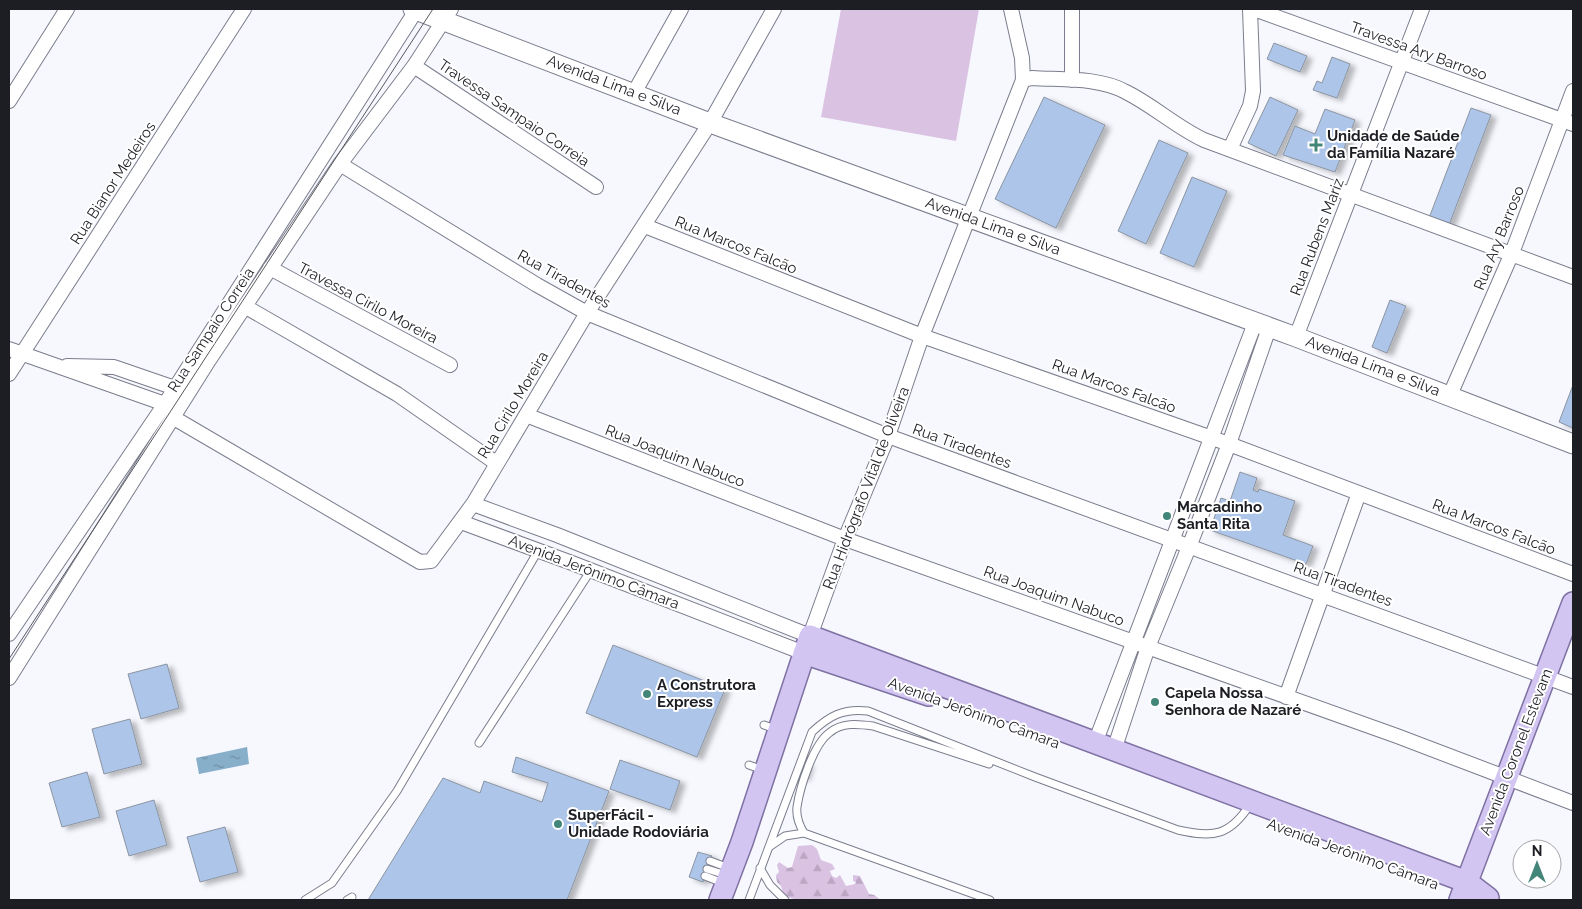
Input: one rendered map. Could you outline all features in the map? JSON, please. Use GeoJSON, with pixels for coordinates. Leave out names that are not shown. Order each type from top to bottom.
{"type":"FeatureCollection","features":[{"type":"Feature","properties":{"kind":"main road","name":"Avenida Lima e Silva"},"geometry":{"type":"LineString","coordinates":[[415,9],[448,14],[710,123],[1296,337],[1573,444]]}},
{"type":"Feature","properties":{"kind":"main road","name":"Avenida Coronel Estevam"},"geometry":{"type":"LineString","coordinates":[[1463,892],[1573,603]]}},
{"type":"Feature","properties":{"kind":"main road","name":"Rua Hidrógrafo Vital de Oliveira"},"geometry":{"type":"LineString","coordinates":[[726,882],[757,767],[771,727],[807,645]]}},
{"type":"Feature","properties":{"kind":"main road","name":"Avenida Jerônimo Câmara"},"geometry":{"type":"LineString","coordinates":[[807,645],[1105,747],[1248,808]]}},
{"type":"Feature","properties":{"kind":"main road","name":"Avenida Jerônimo Câmara"},"geometry":{"type":"LineString","coordinates":[[807,645],[934,696],[1248,808],[1463,892],[1492,899]]}},
{"type":"Feature","properties":{"kind":"street"},"geometry":{"type":"LineString","coordinates":[[9,101],[67,9]]}},
{"type":"Feature","properties":{"kind":"street","name":"Rua Bianor Medeiros"},"geometry":{"type":"LineString","coordinates":[[9,374],[244,9]]}},
{"type":"Feature","properties":{"kind":"street","name":"Rua Sampaio Correia"},"geometry":{"type":"LineString","coordinates":[[9,634],[165,404],[415,9]]}},
{"type":"Feature","properties":{"kind":"street"},"geometry":{"type":"LineString","coordinates":[[634,93],[681,9]]}},
{"type":"Feature","properties":{"kind":"street","name":"Rua Cirilo Moreira"},"geometry":{"type":"LineString","coordinates":[[174,418],[422,563],[431,561],[474,504],[496,463],[588,313],[710,123],[774,9]]}},
{"type":"Feature","properties":{"kind":"street"},"geometry":{"type":"LineString","coordinates":[[1011,9],[1022,58],[1023,80],[1032,78],[1072,80],[1109,86],[1125,91],[1182,130],[1573,276]]}},
{"type":"Feature","properties":{"kind":"street"},"geometry":{"type":"LineString","coordinates":[[1072,9],[1072,80]]}},
{"type":"Feature","properties":{"kind":"street"},"geometry":{"type":"LineString","coordinates":[[1230,149],[1250,106],[1253,90],[1250,9]]}},
{"type":"Feature","properties":{"kind":"street","name":"Travessa Ary Barroso"},"geometry":{"type":"LineString","coordinates":[[1254,9],[1568,121]]}},
{"type":"Feature","properties":{"kind":"street","name":"Rua Rubens Mariz"},"geometry":{"type":"LineString","coordinates":[[1296,337],[1422,9]]}},
{"type":"Feature","properties":{"kind":"street","name":"Rua Sampaio Correia"},"geometry":{"type":"LineString","coordinates":[[9,678],[209,360],[340,164],[414,66],[448,14]]}},
{"type":"Feature","properties":{"kind":"street","name":"Travessa Sampaio Correia"},"geometry":{"type":"LineString","coordinates":[[414,66],[596,187]]}},
{"type":"Feature","properties":{"kind":"street","name":"Rua Hidrógrafo Vital de Oliveira"},"geometry":{"type":"LineString","coordinates":[[807,645],[845,539],[888,436],[922,336],[1023,80]]}},
{"type":"Feature","properties":{"kind":"street","name":"Rua Ary Barroso"},"geometry":{"type":"LineString","coordinates":[[1450,395],[1568,121],[1573,91]]}},
{"type":"Feature","properties":{"kind":"street","name":"Rua Tiradentes"},"geometry":{"type":"LineString","coordinates":[[340,164],[537,285],[588,313],[888,436],[1189,548],[1323,594],[1573,687]]}},
{"type":"Feature","properties":{"kind":"street","name":"Rua Marcos Falcão"},"geometry":{"type":"LineString","coordinates":[[645,226],[922,336],[1228,444],[1491,545],[1573,574]]}},
{"type":"Feature","properties":{"kind":"street","name":"Travessa Cirilo Moreira"},"geometry":{"type":"LineString","coordinates":[[270,268],[450,366]]}},
{"type":"Feature","properties":{"kind":"street"},"geometry":{"type":"LineString","coordinates":[[246,307],[396,394],[496,463]]}},
{"type":"Feature","properties":{"kind":"street"},"geometry":{"type":"LineString","coordinates":[[1105,747],[1141,645],[1172,541],[1210,438],[1262,325]]}},
{"type":"Feature","properties":{"kind":"street"},"geometry":{"type":"LineString","coordinates":[[1105,747],[1141,645],[1189,548],[1228,444],[1262,325]]}},
{"type":"Feature","properties":{"kind":"street"},"geometry":{"type":"LineString","coordinates":[[9,349],[165,404]]}},
{"type":"Feature","properties":{"kind":"street"},"geometry":{"type":"LineString","coordinates":[[60,366],[114,367],[175,388]]}},
{"type":"Feature","properties":{"kind":"street","name":"Rua Joaquim Nabuco"},"geometry":{"type":"LineString","coordinates":[[526,415],[845,539],[1397,736],[1573,803]]}},
{"type":"Feature","properties":{"kind":"street"},"geometry":{"type":"LineString","coordinates":[[1286,697],[1359,493]]}},
{"type":"Feature","properties":{"kind":"street","name":"Avenida Jerônimo Câmara"},"geometry":{"type":"LineString","coordinates":[[474,504],[557,535],[807,645]]}},
{"type":"Feature","properties":{"kind":"street","name":"Avenida Jerônimo Câmara"},"geometry":{"type":"LineString","coordinates":[[460,522],[807,645]]}},
{"type":"Feature","properties":{"kind":"lane"},"geometry":{"type":"LineString","coordinates":[[305,900],[332,883],[396,791],[538,551]]}},
{"type":"Feature","properties":{"kind":"lane"},"geometry":{"type":"LineString","coordinates":[[479,743],[537,661],[591,570]]}},
{"type":"Feature","properties":{"kind":"lane"},"geometry":{"type":"LineString","coordinates":[[749,900],[812,732],[837,712],[848,710],[868,711],[1178,830],[1196,834],[1218,835],[1229,830],[1248,808]]}},
{"type":"Feature","properties":{"kind":"lane"},"geometry":{"type":"LineString","coordinates":[[804,833],[799,825],[797,808],[817,745],[829,732],[841,726],[855,723],[891,731],[1091,798]]}},
{"type":"Feature","properties":{"kind":"lane"},"geometry":{"type":"LineString","coordinates":[[768,847],[785,836],[804,833],[874,856],[990,900]]}},
{"type":"Feature","properties":{"kind":"lane"},"geometry":{"type":"LineString","coordinates":[[870,864],[874,856]]}},
{"type":"Feature","properties":{"kind":"lane"},"geometry":{"type":"LineString","coordinates":[[710,861],[726,882]]}},
{"type":"Feature","properties":{"kind":"lane"},"geometry":{"type":"LineString","coordinates":[[760,868],[770,884],[785,900]]}},
{"type":"Feature","properties":{"kind":"lane"},"geometry":{"type":"LineString","coordinates":[[706,872],[726,882]]}},
{"type":"Feature","properties":{"kind":"green space"},"geometry":{"type":"Polygon","coordinates":[[[841,9],[979,9],[956,141],[821,117],[841,9]]]}},
{"type":"Feature","properties":{"kind":"green space"},"geometry":{"type":"Polygon","coordinates":[[[812,845],[817,849],[821,860],[832,864],[835,869],[830,871],[832,876],[836,878],[840,875],[846,886],[855,884],[853,875],[860,876],[869,894],[881,900],[797,900],[784,896],[781,886],[777,882],[776,875],[779,872],[777,865],[779,862],[788,868],[792,867],[798,846],[812,845]]]}},
{"type":"Feature","properties":{"kind":"water"},"geometry":{"type":"Polygon","coordinates":[[[247,747],[249,764],[199,774],[196,758],[247,747]]]}},
{"type":"Feature","properties":{"kind":"building"},"geometry":{"type":"Polygon","coordinates":[[[1274,43],[1307,56],[1300,72],[1267,59],[1274,43]]]}},
{"type":"Feature","properties":{"kind":"building"},"geometry":{"type":"Polygon","coordinates":[[[1332,57],[1350,64],[1337,98],[1313,90],[1317,81],[1322,83],[1332,57]]]}},
{"type":"Feature","properties":{"kind":"building"},"geometry":{"type":"Polygon","coordinates":[[[1044,97],[1105,125],[1056,228],[995,199],[1044,97]]]}},
{"type":"Feature","properties":{"kind":"building"},"geometry":{"type":"Polygon","coordinates":[[[1270,97],[1298,110],[1276,156],[1248,143],[1270,97]]]}},
{"type":"Feature","properties":{"kind":"building"},"geometry":{"type":"Polygon","coordinates":[[[1471,108],[1491,115],[1449,225],[1429,218],[1471,108]]]}},
{"type":"Feature","properties":{"kind":"building","name":"Unidade de Saúde da Família Nazaré"},"geometry":{"type":"Polygon","coordinates":[[[1325,109],[1355,120],[1335,172],[1283,155],[1295,126],[1315,134],[1325,109]]]}},
{"type":"Feature","properties":{"kind":"building"},"geometry":{"type":"Polygon","coordinates":[[[1159,140],[1188,153],[1146,244],[1118,231],[1159,140]]]}},
{"type":"Feature","properties":{"kind":"building"},"geometry":{"type":"Polygon","coordinates":[[[1192,177],[1227,191],[1194,267],[1160,253],[1192,177]]]}},
{"type":"Feature","properties":{"kind":"building"},"geometry":{"type":"Polygon","coordinates":[[[1390,300],[1406,306],[1387,353],[1372,347],[1390,300]]]}},
{"type":"Feature","properties":{"kind":"building"},"geometry":{"type":"Polygon","coordinates":[[[1573,385],[1573,428],[1559,422],[1573,385]]]}},
{"type":"Feature","properties":{"kind":"building"},"geometry":{"type":"Polygon","coordinates":[[[1240,472],[1257,478],[1253,490],[1258,492],[1259,489],[1295,501],[1283,535],[1313,546],[1306,564],[1210,530],[1221,498],[1230,501],[1240,472]]]}},
{"type":"Feature","properties":{"kind":"building"},"geometry":{"type":"Polygon","coordinates":[[[613,645],[725,689],[697,757],[586,713],[613,645]]]}},
{"type":"Feature","properties":{"kind":"building"},"geometry":{"type":"Polygon","coordinates":[[[167,664],[179,708],[141,719],[128,674],[167,664]]]}},
{"type":"Feature","properties":{"kind":"building"},"geometry":{"type":"Polygon","coordinates":[[[130,719],[142,764],[104,774],[92,729],[130,719]]]}},
{"type":"Feature","properties":{"kind":"building"},"geometry":{"type":"Polygon","coordinates":[[[516,757],[609,791],[567,900],[368,900],[443,778],[480,793],[484,781],[542,802],[548,783],[512,772],[516,757]]]}},
{"type":"Feature","properties":{"kind":"building"},"geometry":{"type":"Polygon","coordinates":[[[620,760],[680,781],[670,810],[610,789],[620,760]]]}},
{"type":"Feature","properties":{"kind":"building"},"geometry":{"type":"Polygon","coordinates":[[[802,762],[808,764],[804,778],[798,776],[802,762]]]}},
{"type":"Feature","properties":{"kind":"building"},"geometry":{"type":"Polygon","coordinates":[[[87,772],[100,817],[62,827],[49,783],[87,772]]]}},
{"type":"Feature","properties":{"kind":"building"},"geometry":{"type":"Polygon","coordinates":[[[154,800],[167,845],[129,856],[116,811],[154,800]]]}},
{"type":"Feature","properties":{"kind":"building"},"geometry":{"type":"Polygon","coordinates":[[[225,827],[238,872],[200,882],[187,837],[225,827]]]}},
{"type":"Feature","properties":{"kind":"building"},"geometry":{"type":"Polygon","coordinates":[[[698,852],[712,856],[703,882],[689,877],[698,852]]]}},
{"type":"Feature","properties":{"kind":"tram line"},"geometry":{"type":"LineString","coordinates":[[9,659],[433,9]]}},
{"type":"Feature","properties":{"kind":"place","name":"Unidade de Saúde da Família Nazaré"},"geometry":{"type":"Point","coordinates":[1316,145]}},
{"type":"Feature","properties":{"kind":"place","name":"Marcadinho Santa Rita"},"geometry":{"type":"Point","coordinates":[1167,516]}},
{"type":"Feature","properties":{"kind":"place","name":"A Construtora Express"},"geometry":{"type":"Point","coordinates":[647,694]}},
{"type":"Feature","properties":{"kind":"place","name":"Capela Nossa Senhora de Nazaré"},"geometry":{"type":"Point","coordinates":[1155,702]}},
{"type":"Feature","properties":{"kind":"place","name":"SuperFácil - Unidade Rodoviária"},"geometry":{"type":"Point","coordinates":[558,824]}}]}
